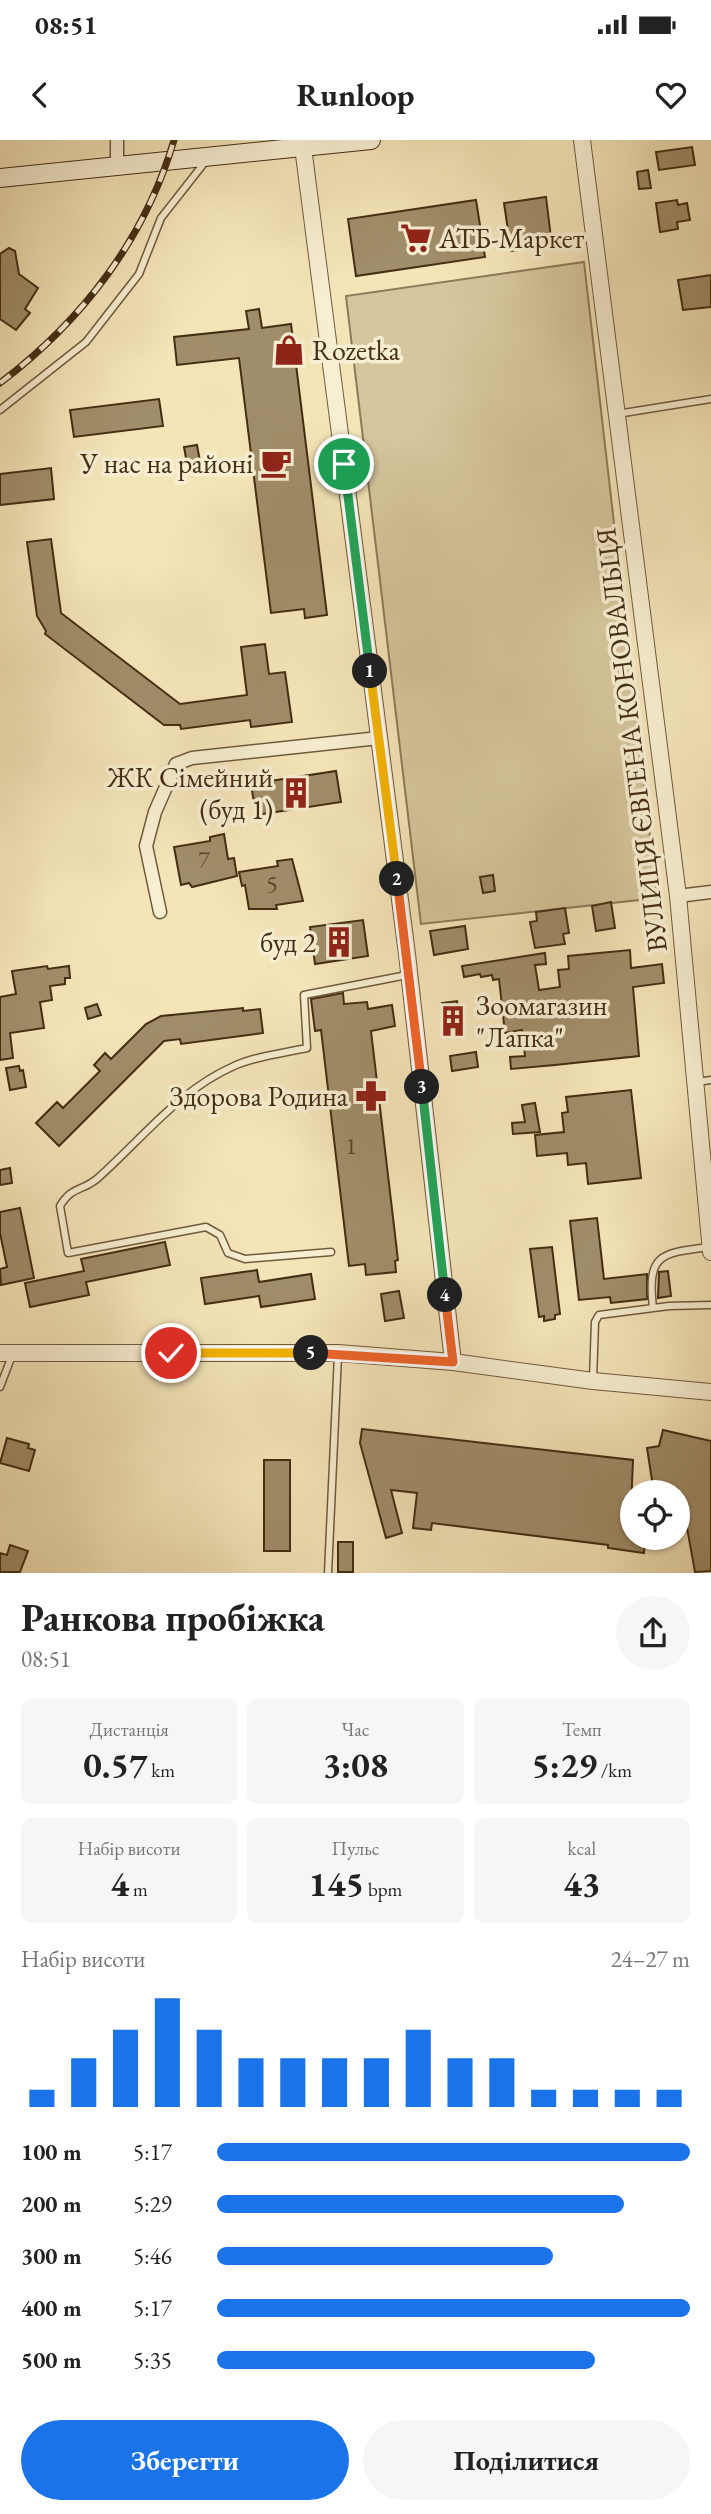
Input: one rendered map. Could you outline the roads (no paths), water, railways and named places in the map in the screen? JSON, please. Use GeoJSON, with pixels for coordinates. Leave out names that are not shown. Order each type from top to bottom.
{"type":"FeatureCollection","features":[{"type":"Feature","properties":{"kind":"main road"},"geometry":{"type":"LineString","coordinates":[[0,178],[360,141]]}},
{"type":"Feature","properties":{"kind":"street"},"geometry":{"type":"LineString","coordinates":[[117,140],[117,166]]}},
{"type":"Feature","properties":{"kind":"street","name":"ВУЛИЦЯ ЄВГЕНА КОНОВАЛЬЦЯ"},"geometry":{"type":"LineString","coordinates":[[582,140],[703,1081],[711,1252]]}},
{"type":"Feature","properties":{"kind":"street"},"geometry":{"type":"LineString","coordinates":[[303,147],[409,974],[453,1362]]}},
{"type":"Feature","properties":{"kind":"street"},"geometry":{"type":"LineString","coordinates":[[160,912],[146,846],[155,812],[176,764],[192,758],[379,738]]}},
{"type":"Feature","properties":{"kind":"street"},"geometry":{"type":"LineString","coordinates":[[678,896],[711,892]]}},
{"type":"Feature","properties":{"kind":"street"},"geometry":{"type":"LineString","coordinates":[[7,1353],[338,1353],[453,1362],[593,1381],[711,1392]]}},
{"type":"Feature","properties":{"kind":"lane"},"geometry":{"type":"LineString","coordinates":[[0,410],[86,342],[138,274],[161,218],[209,157]]}},
{"type":"Feature","properties":{"kind":"lane"},"geometry":{"type":"LineString","coordinates":[[617,414],[711,399]]}},
{"type":"Feature","properties":{"kind":"lane"},"geometry":{"type":"LineString","coordinates":[[331,1252],[244,1259],[228,1253],[220,1235],[206,1227],[68,1253],[60,1206],[69,1192],[95,1181],[176,1103],[207,1080],[236,1065],[307,1048],[304,995],[409,974]]}},
{"type":"Feature","properties":{"kind":"lane"},"geometry":{"type":"LineString","coordinates":[[653,1308],[650,1277],[657,1261],[673,1253],[710,1247]]}},
{"type":"Feature","properties":{"kind":"lane"},"geometry":{"type":"LineString","coordinates":[[593,1381],[596,1318],[603,1314],[653,1308],[711,1305]]}},
{"type":"Feature","properties":{"kind":"lane"},"geometry":{"type":"LineString","coordinates":[[0,1387],[7,1353]]}},
{"type":"Feature","properties":{"kind":"lane"},"geometry":{"type":"LineString","coordinates":[[328,1573],[338,1353]]}},
{"type":"Feature","properties":{"kind":"railway"},"geometry":{"type":"LineString","coordinates":[[0,383],[58,333],[107,275],[146,211],[174,140]]}},
{"type":"Feature","properties":{"kind":"place","name":"АТБ-Маркет"},"geometry":{"type":"Point","coordinates":[416,238]}},
{"type":"Feature","properties":{"kind":"place","name":"Rozetka"},"geometry":{"type":"Point","coordinates":[289,350]}},
{"type":"Feature","properties":{"kind":"place","name":"У нас на районі"},"geometry":{"type":"Point","coordinates":[276,463]}},
{"type":"Feature","properties":{"kind":"place","name":"ЖК Сімейний (буд 1)"},"geometry":{"type":"Point","coordinates":[296,793]}},
{"type":"Feature","properties":{"kind":"place","name":"буд 2"},"geometry":{"type":"Point","coordinates":[339,942]}},
{"type":"Feature","properties":{"kind":"place","name":"Зоомагазин \"Лапка\""},"geometry":{"type":"Point","coordinates":[453,1021]}},
{"type":"Feature","properties":{"kind":"place","name":"Здорова Родина"},"geometry":{"type":"Point","coordinates":[371,1096]}}]}
